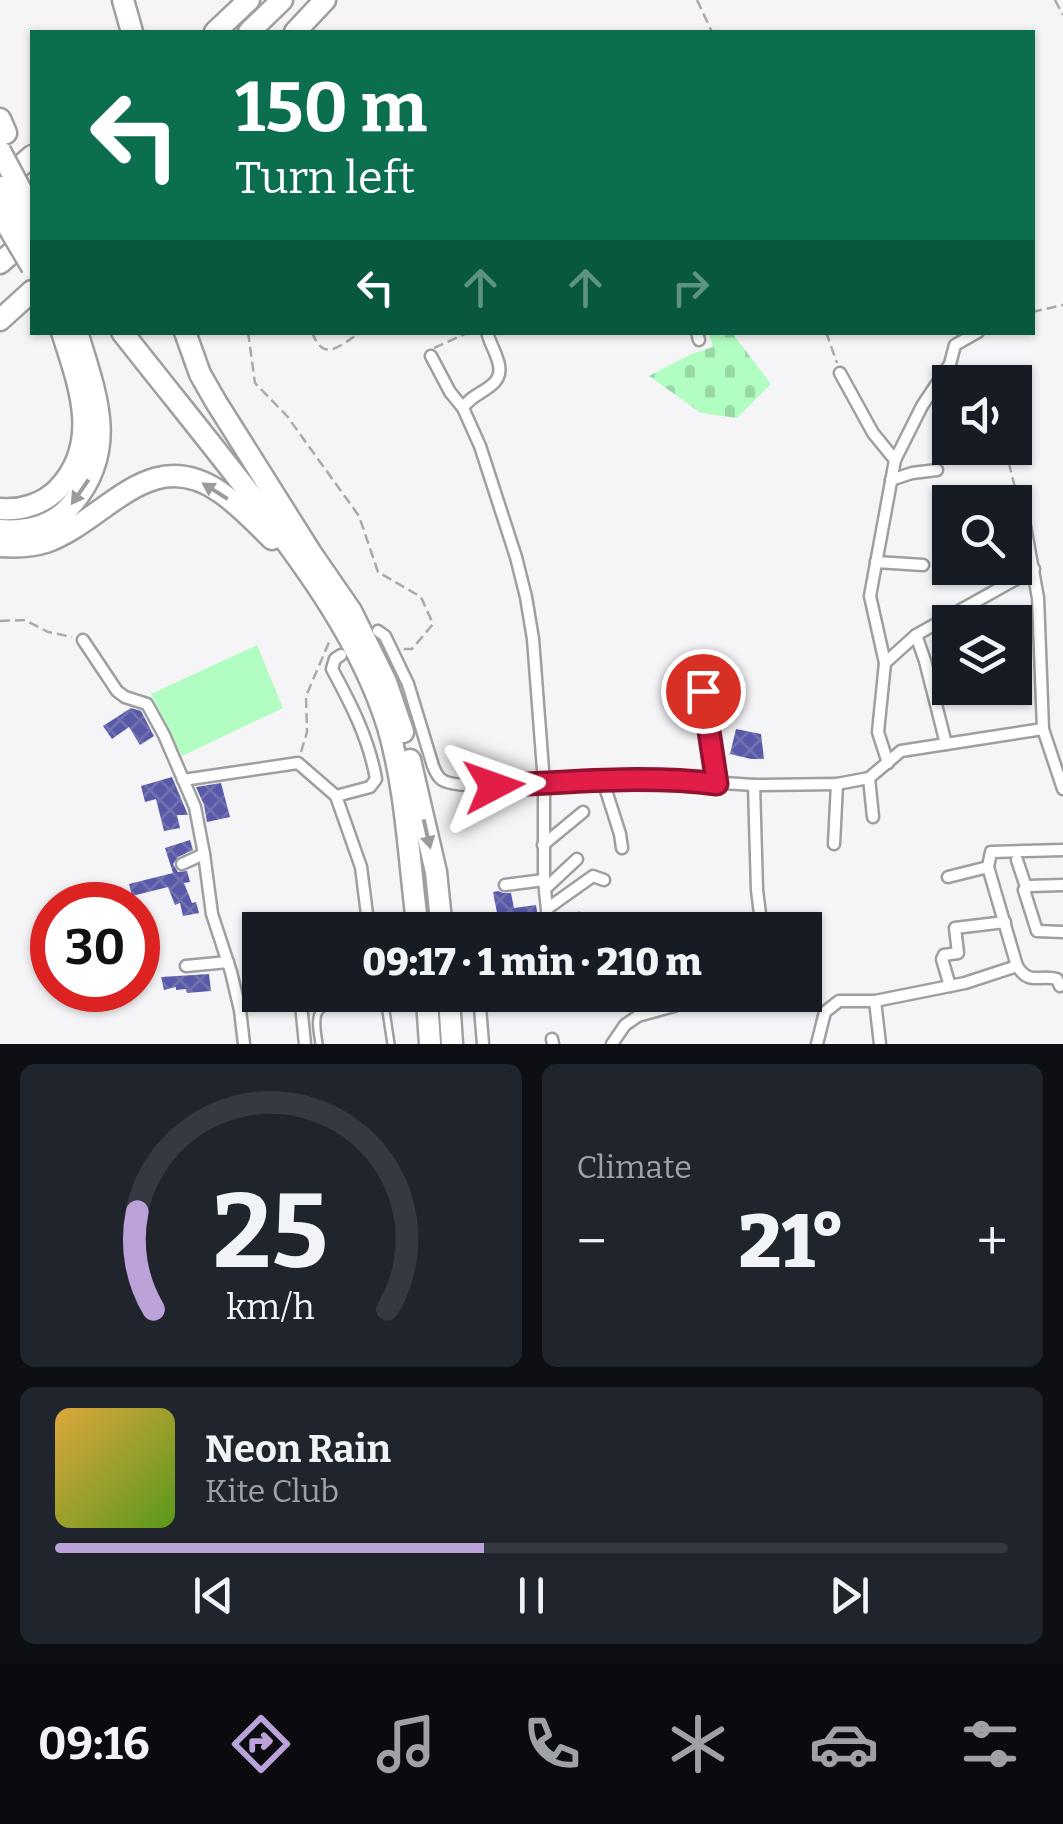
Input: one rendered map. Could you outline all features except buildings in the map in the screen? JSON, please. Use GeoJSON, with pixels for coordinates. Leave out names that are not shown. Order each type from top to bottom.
{"type":"FeatureCollection","features":[{"type":"Feature","properties":{"kind":"highway"},"geometry":{"type":"LineString","coordinates":[[122,0],[131,30]]}},
{"type":"Feature","properties":{"kind":"highway"},"geometry":{"type":"LineString","coordinates":[[217,30],[249,0]]}},
{"type":"Feature","properties":{"kind":"highway"},"geometry":{"type":"LineString","coordinates":[[251,30],[282,0]]}},
{"type":"Feature","properties":{"kind":"highway"},"geometry":{"type":"LineString","coordinates":[[297,30],[328,0]]}},
{"type":"Feature","properties":{"kind":"highway"},"geometry":{"type":"LineString","coordinates":[[307,30],[328,0]]}},
{"type":"Feature","properties":{"kind":"highway"},"geometry":{"type":"LineString","coordinates":[[2,135],[30,181]]}},
{"type":"Feature","properties":{"kind":"highway"},"geometry":{"type":"LineString","coordinates":[[2,135],[30,206]]}},
{"type":"Feature","properties":{"kind":"highway"},"geometry":{"type":"LineString","coordinates":[[30,158],[0,185],[30,233]]}},
{"type":"Feature","properties":{"kind":"highway"},"geometry":{"type":"LineString","coordinates":[[0,227],[30,201]]}},
{"type":"Feature","properties":{"kind":"highway"},"geometry":{"type":"LineString","coordinates":[[0,213],[30,264]]}},
{"type":"Feature","properties":{"kind":"highway"},"geometry":{"type":"LineString","coordinates":[[0,263],[30,238]]}},
{"type":"Feature","properties":{"kind":"highway"},"geometry":{"type":"LineString","coordinates":[[0,320],[30,293]]}},
{"type":"Feature","properties":{"kind":"highway"},"geometry":{"type":"LineString","coordinates":[[0,509],[26,507],[50,496],[69,477],[82,448],[84,414],[63,335]]}},
{"type":"Feature","properties":{"kind":"highway"},"geometry":{"type":"LineString","coordinates":[[0,530],[42,526],[66,511],[86,488],[97,463],[99,413],[78,335]]}},
{"type":"Feature","properties":{"kind":"highway"},"geometry":{"type":"LineString","coordinates":[[124,335],[313,579],[370,680],[401,781],[416,912]]}},
{"type":"Feature","properties":{"kind":"highway"},"geometry":{"type":"LineString","coordinates":[[142,335],[311,553]]}},
{"type":"Feature","properties":{"kind":"highway"},"geometry":{"type":"LineString","coordinates":[[186,335],[200,374],[351,611],[392,696],[436,872],[440,912]]}},
{"type":"Feature","properties":{"kind":"highway"},"geometry":{"type":"LineString","coordinates":[[0,546],[18,548],[44,543],[74,528],[136,485],[179,476],[218,491],[313,579]]}},
{"type":"Feature","properties":{"kind":"highway"},"geometry":{"type":"LineString","coordinates":[[428,1012],[430,1044]]}},
{"type":"Feature","properties":{"kind":"highway"},"geometry":{"type":"LineString","coordinates":[[450,1012],[452,1044]]}},
{"type":"Feature","properties":{"kind":"street"},"geometry":{"type":"LineString","coordinates":[[463,408],[466,401],[495,384],[499,376],[500,367],[488,335]]}},
{"type":"Feature","properties":{"kind":"street"},"geometry":{"type":"LineString","coordinates":[[888,763],[878,732],[885,663],[870,596],[890,480],[895,460],[922,406],[950,364],[954,344],[972,335]]}},
{"type":"Feature","properties":{"kind":"street"},"geometry":{"type":"LineString","coordinates":[[430,356],[463,408],[480,446],[526,598],[544,783],[543,845],[548,912]]}},
{"type":"Feature","properties":{"kind":"street"},"geometry":{"type":"LineString","coordinates":[[840,374],[873,433],[895,460]]}},
{"type":"Feature","properties":{"kind":"street"},"geometry":{"type":"LineString","coordinates":[[890,480],[936,470]]}},
{"type":"Feature","properties":{"kind":"street"},"geometry":{"type":"LineString","coordinates":[[1032,561],[1038,598],[1043,729],[1058,760],[1063,789]]}},
{"type":"Feature","properties":{"kind":"street"},"geometry":{"type":"LineString","coordinates":[[876,562],[923,565]]}},
{"type":"Feature","properties":{"kind":"street"},"geometry":{"type":"LineString","coordinates":[[885,663],[916,635],[1034,570]]}},
{"type":"Feature","properties":{"kind":"street"},"geometry":{"type":"LineString","coordinates":[[378,631],[385,636],[408,684],[433,766],[444,783],[837,784],[868,778],[901,750],[1043,729]]}},
{"type":"Feature","properties":{"kind":"street"},"geometry":{"type":"LineString","coordinates":[[916,635],[946,744]]}},
{"type":"Feature","properties":{"kind":"street"},"geometry":{"type":"LineString","coordinates":[[84,640],[117,692],[147,704],[195,806],[212,914],[240,1010],[244,1044]]}},
{"type":"Feature","properties":{"kind":"street"},"geometry":{"type":"LineString","coordinates":[[336,796],[370,788],[376,779],[372,755],[332,669],[340,655]]}},
{"type":"Feature","properties":{"kind":"street"},"geometry":{"type":"LineString","coordinates":[[703,691],[717,784]]}},
{"type":"Feature","properties":{"kind":"street"},"geometry":{"type":"LineString","coordinates":[[184,780],[298,763],[336,796],[361,867],[366,912]]}},
{"type":"Feature","properties":{"kind":"street"},"geometry":{"type":"LineString","coordinates":[[868,778],[874,817]]}},
{"type":"Feature","properties":{"kind":"street"},"geometry":{"type":"LineString","coordinates":[[603,781],[622,848]]}},
{"type":"Feature","properties":{"kind":"street"},"geometry":{"type":"LineString","coordinates":[[834,844],[837,784]]}},
{"type":"Feature","properties":{"kind":"street"},"geometry":{"type":"LineString","coordinates":[[754,785],[759,912]]}},
{"type":"Feature","properties":{"kind":"street"},"geometry":{"type":"LineString","coordinates":[[543,845],[583,812]]}},
{"type":"Feature","properties":{"kind":"street"},"geometry":{"type":"LineString","coordinates":[[1060,986],[1052,977],[1023,976],[1016,966],[988,867],[990,852],[1063,850]]}},
{"type":"Feature","properties":{"kind":"street"},"geometry":{"type":"LineString","coordinates":[[182,864],[204,854]]}},
{"type":"Feature","properties":{"kind":"street"},"geometry":{"type":"LineString","coordinates":[[505,885],[545,884],[577,859]]}},
{"type":"Feature","properties":{"kind":"street"},"geometry":{"type":"LineString","coordinates":[[1018,860],[1037,931],[1063,932]]}},
{"type":"Feature","properties":{"kind":"street"},"geometry":{"type":"LineString","coordinates":[[948,877],[988,867]]}},
{"type":"Feature","properties":{"kind":"street"},"geometry":{"type":"LineString","coordinates":[[548,908],[593,876],[604,880]]}},
{"type":"Feature","properties":{"kind":"street"},"geometry":{"type":"LineString","coordinates":[[1026,887],[1063,885]]}},
{"type":"Feature","properties":{"kind":"street"},"geometry":{"type":"LineString","coordinates":[[950,986],[942,959],[958,954],[955,928],[1004,922]]}},
{"type":"Feature","properties":{"kind":"street"},"geometry":{"type":"LineString","coordinates":[[186,966],[228,962]]}},
{"type":"Feature","properties":{"kind":"street"},"geometry":{"type":"LineString","coordinates":[[817,1044],[825,1012],[831,1005],[950,986],[1016,966]]}},
{"type":"Feature","properties":{"kind":"street"},"geometry":{"type":"LineString","coordinates":[[875,1001],[880,1044]]}},
{"type":"Feature","properties":{"kind":"street"},"geometry":{"type":"LineString","coordinates":[[302,1012],[305,1044]]}},
{"type":"Feature","properties":{"kind":"street"},"geometry":{"type":"LineString","coordinates":[[480,1012],[483,1044]]}},
{"type":"Feature","properties":{"kind":"street"},"geometry":{"type":"LineString","coordinates":[[612,1044],[625,1025],[652,1012]]}},
{"type":"Feature","properties":{"kind":"lane"},"geometry":{"type":"LineString","coordinates":[[319,1044],[316,1017],[320,1008],[371,997],[381,1000],[386,1011],[392,1044]]}},
{"type":"Feature","properties":{"kind":"path"},"geometry":{"type":"LineString","coordinates":[[697,0],[711,30]]}},
{"type":"Feature","properties":{"kind":"path"},"geometry":{"type":"LineString","coordinates":[[1055,0],[1063,15]]}},
{"type":"Feature","properties":{"kind":"path"},"geometry":{"type":"LineString","coordinates":[[1035,311],[1063,304]]}},
{"type":"Feature","properties":{"kind":"path"},"geometry":{"type":"LineString","coordinates":[[248,335],[255,383],[287,416],[359,516],[378,572],[421,598],[433,624],[412,649],[402,649]]}},
{"type":"Feature","properties":{"kind":"path"},"geometry":{"type":"LineString","coordinates":[[313,335],[318,346],[330,351],[355,335]]}},
{"type":"Feature","properties":{"kind":"path"},"geometry":{"type":"LineString","coordinates":[[430,356],[430,350],[462,335]]}},
{"type":"Feature","properties":{"kind":"path"},"geometry":{"type":"LineString","coordinates":[[827,335],[840,374]]}},
{"type":"Feature","properties":{"kind":"path"},"geometry":{"type":"LineString","coordinates":[[0,621],[25,620],[48,632],[84,640]]}},
{"type":"Feature","properties":{"kind":"path"},"geometry":{"type":"LineString","coordinates":[[298,763],[307,732],[306,696],[330,640]]}},
{"type":"Feature","properties":{"kind":"green space"},"geometry":{"type":"Polygon","coordinates":[[[710,335],[734,335],[771,384],[737,418],[701,413],[649,376],[713,347],[710,335]]]}},
{"type":"Feature","properties":{"kind":"green space"},"geometry":{"type":"Polygon","coordinates":[[[257,645],[283,708],[182,756],[151,694],[257,645]]]}},
{"type":"Feature","properties":{"kind":"route"},"geometry":{"type":"LineString","coordinates":[[494,786],[603,781],[717,784],[703,691]]}}]}
